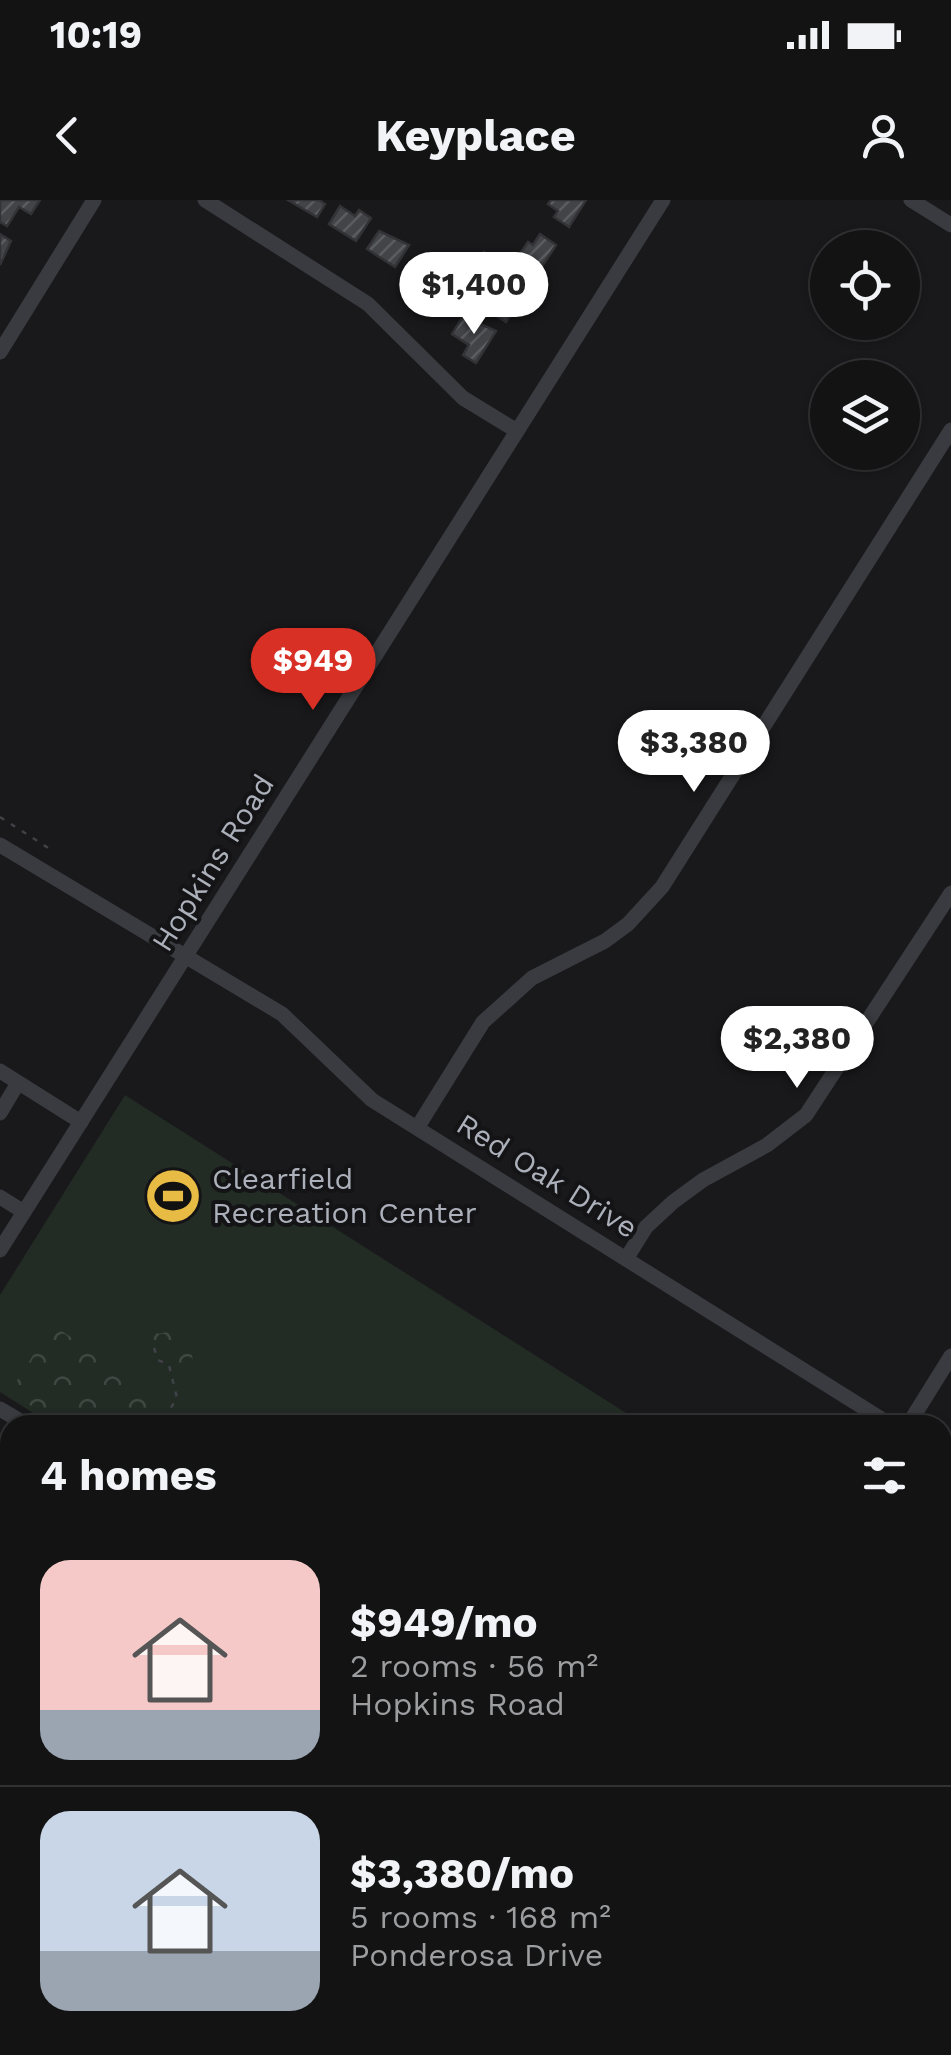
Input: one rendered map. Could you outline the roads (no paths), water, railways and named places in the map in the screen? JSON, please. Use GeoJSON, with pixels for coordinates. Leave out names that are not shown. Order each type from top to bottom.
{"type":"FeatureCollection","features":[{"type":"Feature","properties":{"kind":"street"},"geometry":{"type":"LineString","coordinates":[[0,352],[94,200]]}},
{"type":"Feature","properties":{"kind":"street"},"geometry":{"type":"LineString","coordinates":[[205,200],[368,304],[463,398],[517,431]]}},
{"type":"Feature","properties":{"kind":"street","name":"Hopkins Road"},"geometry":{"type":"LineString","coordinates":[[0,1250],[664,200]]}},
{"type":"Feature","properties":{"kind":"street"},"geometry":{"type":"LineString","coordinates":[[912,200],[951,225]]}},
{"type":"Feature","properties":{"kind":"street"},"geometry":{"type":"LineString","coordinates":[[417,1128],[483,1022],[532,978],[616,932],[662,887],[951,430]]}},
{"type":"Feature","properties":{"kind":"street","name":"Red Oak Drive"},"geometry":{"type":"LineString","coordinates":[[0,845],[282,1014],[372,1100],[876,1415]]}},
{"type":"Feature","properties":{"kind":"street"},"geometry":{"type":"LineString","coordinates":[[626,1259],[646,1227],[673,1202],[703,1180],[767,1146],[806,1115],[951,893]]}},
{"type":"Feature","properties":{"kind":"street"},"geometry":{"type":"LineString","coordinates":[[0,1071],[81,1122]]}},
{"type":"Feature","properties":{"kind":"street"},"geometry":{"type":"LineString","coordinates":[[0,1113],[18,1083]]}},
{"type":"Feature","properties":{"kind":"street"},"geometry":{"type":"LineString","coordinates":[[0,1198],[24,1212]]}},
{"type":"Feature","properties":{"kind":"street"},"geometry":{"type":"LineString","coordinates":[[914,1415],[951,1356]]}},
{"type":"Feature","properties":{"kind":"place","name":"Clearfield Recreation Center"},"geometry":{"type":"Point","coordinates":[173,1196]}}]}
